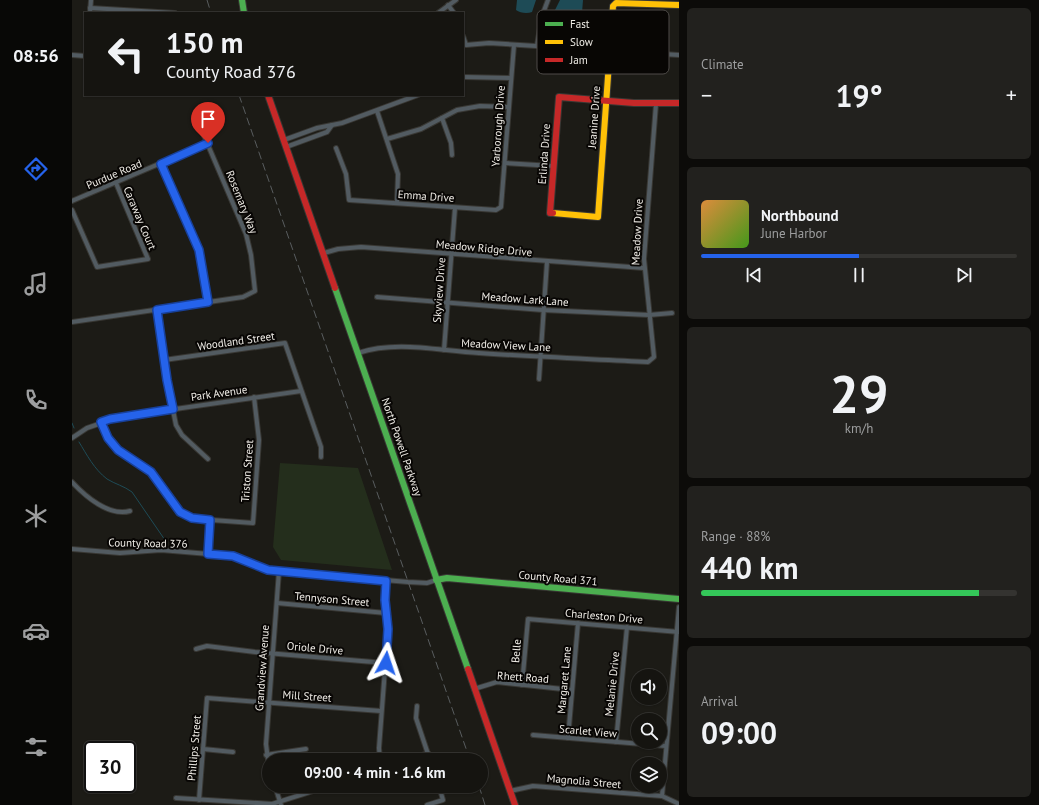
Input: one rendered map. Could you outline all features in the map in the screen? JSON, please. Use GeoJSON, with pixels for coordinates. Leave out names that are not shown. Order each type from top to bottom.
{"type":"FeatureCollection","features":[{"type":"Feature","properties":{"kind":"street"},"geometry":{"type":"LineString","coordinates":[[91,0],[90,11],[132,12]]}},
{"type":"Feature","properties":{"kind":"street"},"geometry":{"type":"LineString","coordinates":[[242,0],[244,12]]}},
{"type":"Feature","properties":{"kind":"street"},"geometry":{"type":"LineString","coordinates":[[439,12],[456,0]]}},
{"type":"Feature","properties":{"kind":"street"},"geometry":{"type":"LineString","coordinates":[[544,10],[548,0]]}},
{"type":"Feature","properties":{"kind":"street","name":"Jeanine Drive"},"geometry":{"type":"LineString","coordinates":[[613,10],[613,6],[616,3],[679,5]]}},
{"type":"Feature","properties":{"kind":"street"},"geometry":{"type":"LineString","coordinates":[[448,5],[453,12]]}},
{"type":"Feature","properties":{"kind":"street"},"geometry":{"type":"LineString","coordinates":[[464,39],[466,45],[489,43],[537,46]]}},
{"type":"Feature","properties":{"kind":"street","name":"Yarborough Drive"},"geometry":{"type":"LineString","coordinates":[[501,208],[510,78],[514,45]]}},
{"type":"Feature","properties":{"kind":"street"},"geometry":{"type":"LineString","coordinates":[[669,54],[679,55]]}},
{"type":"Feature","properties":{"kind":"street"},"geometry":{"type":"LineString","coordinates":[[72,55],[84,56]]}},
{"type":"Feature","properties":{"kind":"street","name":"Jeanine Drive"},"geometry":{"type":"LineString","coordinates":[[550,213],[598,217],[607,74]]}},
{"type":"Feature","properties":{"kind":"street"},"geometry":{"type":"LineString","coordinates":[[464,77],[510,78]]}},
{"type":"Feature","properties":{"kind":"street","name":"North Powell Parkway"},"geometry":{"type":"LineString","coordinates":[[268,96],[515,805]]}},
{"type":"Feature","properties":{"kind":"street"},"geometry":{"type":"LineString","coordinates":[[284,140],[317,128],[333,125],[377,111],[415,96]]}},
{"type":"Feature","properties":{"kind":"street","name":"Erlinda Drive"},"geometry":{"type":"LineString","coordinates":[[550,213],[559,97],[605,101]]}},
{"type":"Feature","properties":{"kind":"street"},"geometry":{"type":"LineString","coordinates":[[605,101],[679,104]]}},
{"type":"Feature","properties":{"kind":"street","name":"Meadow Drive"},"geometry":{"type":"LineString","coordinates":[[652,360],[654,357],[644,268],[656,104]]}},
{"type":"Feature","properties":{"kind":"street"},"geometry":{"type":"LineString","coordinates":[[387,139],[406,135],[457,110],[468,107],[508,107]]}},
{"type":"Feature","properties":{"kind":"street"},"geometry":{"type":"LineString","coordinates":[[377,111],[398,174],[397,203]]}},
{"type":"Feature","properties":{"kind":"street"},"geometry":{"type":"LineString","coordinates":[[442,118],[451,143],[452,155]]}},
{"type":"Feature","properties":{"kind":"street","name":"Rosemary Way"},"geometry":{"type":"LineString","coordinates":[[199,124],[246,234],[251,255],[255,291],[243,297],[208,302]]}},
{"type":"Feature","properties":{"kind":"street"},"geometry":{"type":"LineString","coordinates":[[286,147],[327,132],[333,125]]}},
{"type":"Feature","properties":{"kind":"street","name":"Purdue Road"},"geometry":{"type":"LineString","coordinates":[[72,201],[208,143]]}},
{"type":"Feature","properties":{"kind":"street","name":"Emma Drive"},"geometry":{"type":"LineString","coordinates":[[336,148],[346,174],[349,200],[455,208],[496,210],[501,208]]}},
{"type":"Feature","properties":{"kind":"street"},"geometry":{"type":"LineString","coordinates":[[505,163],[553,166]]}},
{"type":"Feature","properties":{"kind":"street"},"geometry":{"type":"LineString","coordinates":[[72,322],[208,302],[199,250],[161,164]]}},
{"type":"Feature","properties":{"kind":"street","name":"Caraway Court"},"geometry":{"type":"LineString","coordinates":[[72,210],[97,267],[148,260],[116,183]]}},
{"type":"Feature","properties":{"kind":"street","name":"Skyview Drive"},"geometry":{"type":"LineString","coordinates":[[444,350],[455,208]]}},
{"type":"Feature","properties":{"kind":"street","name":"Meadow Ridge Drive"},"geometry":{"type":"LineString","coordinates":[[324,253],[349,247],[644,268]]}},
{"type":"Feature","properties":{"kind":"street"},"geometry":{"type":"LineString","coordinates":[[539,379],[547,262]]}},
{"type":"Feature","properties":{"kind":"street","name":"Meadow Lark Lane"},"geometry":{"type":"LineString","coordinates":[[377,297],[543,310],[649,316],[672,313]]}},
{"type":"Feature","properties":{"kind":"street"},"geometry":{"type":"LineString","coordinates":[[157,310],[164,360],[178,430],[208,460]]}},
{"type":"Feature","properties":{"kind":"street","name":"Woodland Street"},"geometry":{"type":"LineString","coordinates":[[164,360],[285,343],[301,390]]}},
{"type":"Feature","properties":{"kind":"street","name":"Meadow View Lane"},"geometry":{"type":"LineString","coordinates":[[358,353],[382,346],[648,362],[652,360]]}},
{"type":"Feature","properties":{"kind":"street"},"geometry":{"type":"LineString","coordinates":[[301,390],[321,447],[321,457]]}},
{"type":"Feature","properties":{"kind":"street","name":"Park Avenue"},"geometry":{"type":"LineString","coordinates":[[72,438],[87,428],[119,417],[301,390]]}},
{"type":"Feature","properties":{"kind":"street","name":"Triston Street"},"geometry":{"type":"LineString","coordinates":[[210,520],[253,522],[259,440],[254,397]]}},
{"type":"Feature","properties":{"kind":"street"},"geometry":{"type":"LineString","coordinates":[[101,422],[108,438],[118,450],[151,472],[180,512],[192,518],[210,520],[208,554]]}},
{"type":"Feature","properties":{"kind":"street"},"geometry":{"type":"LineString","coordinates":[[72,482],[87,496],[104,507],[120,513],[130,511]]}},
{"type":"Feature","properties":{"kind":"street","name":"County Road 376"},"geometry":{"type":"LineString","coordinates":[[72,549],[120,553],[161,550],[233,556],[268,570],[386,581],[427,582],[436,580]]}},
{"type":"Feature","properties":{"kind":"street","name":"Grandview Avenue"},"geometry":{"type":"LineString","coordinates":[[266,753],[279,571]]}},
{"type":"Feature","properties":{"kind":"street","name":"County Road 371"},"geometry":{"type":"LineString","coordinates":[[436,580],[447,578],[679,599]]}},
{"type":"Feature","properties":{"kind":"street"},"geometry":{"type":"LineString","coordinates":[[380,753],[388,629],[386,613],[386,581]]}},
{"type":"Feature","properties":{"kind":"street","name":"Tennyson Street"},"geometry":{"type":"LineString","coordinates":[[277,603],[386,613]]}},
{"type":"Feature","properties":{"kind":"street"},"geometry":{"type":"LineString","coordinates":[[667,736],[678,632],[679,607]]}},
{"type":"Feature","properties":{"kind":"street","name":"Charleston Drive"},"geometry":{"type":"LineString","coordinates":[[528,619],[678,632]]}},
{"type":"Feature","properties":{"kind":"street","name":"Belle"},"geometry":{"type":"LineString","coordinates":[[522,685],[528,619]]}},
{"type":"Feature","properties":{"kind":"street","name":"Margaret Lane"},"geometry":{"type":"LineString","coordinates":[[568,738],[578,623]]}},
{"type":"Feature","properties":{"kind":"street","name":"Melanie Drive"},"geometry":{"type":"LineString","coordinates":[[616,742],[627,627]]}},
{"type":"Feature","properties":{"kind":"street","name":"Oriole Drive"},"geometry":{"type":"LineString","coordinates":[[196,649],[207,646],[386,663]]}},
{"type":"Feature","properties":{"kind":"street","name":"Rhett Road"},"geometry":{"type":"LineString","coordinates":[[474,689],[497,682],[572,690]]}},
{"type":"Feature","properties":{"kind":"street","name":"Mill Street"},"geometry":{"type":"LineString","coordinates":[[207,698],[382,711]]}},
{"type":"Feature","properties":{"kind":"street","name":"Phillips Street"},"geometry":{"type":"LineString","coordinates":[[199,800],[207,698]]}},
{"type":"Feature","properties":{"kind":"street"},"geometry":{"type":"LineString","coordinates":[[418,706],[416,718],[428,753]]}},
{"type":"Feature","properties":{"kind":"street","name":"Scarlet View"},"geometry":{"type":"LineString","coordinates":[[533,735],[631,743]]}},
{"type":"Feature","properties":{"kind":"street"},"geometry":{"type":"LineString","coordinates":[[203,749],[233,752]]}},
{"type":"Feature","properties":{"kind":"street"},"geometry":{"type":"LineString","coordinates":[[279,753],[306,749]]}},
{"type":"Feature","properties":{"kind":"street"},"geometry":{"type":"LineString","coordinates":[[662,796],[666,749]]}},
{"type":"Feature","properties":{"kind":"street","name":"Magnolia Street"},"geometry":{"type":"LineString","coordinates":[[510,791],[533,786],[662,796],[679,804]]}},
{"type":"Feature","properties":{"kind":"street"},"geometry":{"type":"LineString","coordinates":[[277,793],[281,804]]}},
{"type":"Feature","properties":{"kind":"street"},"geometry":{"type":"LineString","coordinates":[[176,798],[262,805],[281,804],[310,793]]}},
{"type":"Feature","properties":{"kind":"street"},"geometry":{"type":"LineString","coordinates":[[427,805],[443,800],[441,793]]}},
{"type":"Feature","properties":{"kind":"green space"},"geometry":{"type":"Polygon","coordinates":[[[280,463],[358,468],[392,570],[281,560],[273,547],[280,463]]]}},
{"type":"Feature","properties":{"kind":"water"},"geometry":{"type":"Polygon","coordinates":[[[517,0],[536,0],[532,12],[524,13],[516,10],[517,0]]]}},
{"type":"Feature","properties":{"kind":"water"},"geometry":{"type":"Polygon","coordinates":[[[560,0],[583,0],[582,10],[555,10],[560,0]]]}},
{"type":"Feature","properties":{"kind":"waterway"},"geometry":{"type":"LineString","coordinates":[[72,423],[74,428]]}},
{"type":"Feature","properties":{"kind":"waterway"},"geometry":{"type":"LineString","coordinates":[[79,442],[91,462],[102,475],[110,481],[132,492],[167,543]]}},
{"type":"Feature","properties":{"kind":"railway"},"geometry":{"type":"LineString","coordinates":[[207,0],[211,12]]}},
{"type":"Feature","properties":{"kind":"railway"},"geometry":{"type":"LineString","coordinates":[[239,96],[468,753]]}},
{"type":"Feature","properties":{"kind":"railway"},"geometry":{"type":"LineString","coordinates":[[481,793],[485,805]]}},
{"type":"Feature","properties":{"kind":"traffic: fast"},"geometry":{"type":"LineString","coordinates":[[242,0],[244,12]]}},
{"type":"Feature","properties":{"kind":"traffic: fast"},"geometry":{"type":"LineString","coordinates":[[335,288],[468,669]]}},
{"type":"Feature","properties":{"kind":"traffic: fast"},"geometry":{"type":"LineString","coordinates":[[436,580],[447,578],[679,599]]}},
{"type":"Feature","properties":{"kind":"traffic: slow"},"geometry":{"type":"LineString","coordinates":[[613,10],[613,6],[616,3],[679,5]]}},
{"type":"Feature","properties":{"kind":"traffic: slow"},"geometry":{"type":"LineString","coordinates":[[553,213],[598,217],[608,74]]}},
{"type":"Feature","properties":{"kind":"traffic: jam"},"geometry":{"type":"LineString","coordinates":[[268,96],[335,288]]}},
{"type":"Feature","properties":{"kind":"traffic: jam"},"geometry":{"type":"LineString","coordinates":[[553,213],[550,213],[559,97],[634,103],[679,103]]}},
{"type":"Feature","properties":{"kind":"traffic: jam"},"geometry":{"type":"LineString","coordinates":[[468,669],[515,805]]}},
{"type":"Feature","properties":{"kind":"route"},"geometry":{"type":"LineString","coordinates":[[208,143],[161,164],[194,235],[199,250],[208,302],[157,310],[167,380],[173,409],[110,419],[101,422],[103,429],[108,438],[123,455],[141,465],[155,476],[171,502],[180,512],[192,518],[210,520],[208,554],[233,556],[268,570],[386,581],[385,606],[388,629],[386,663]]}}]}
